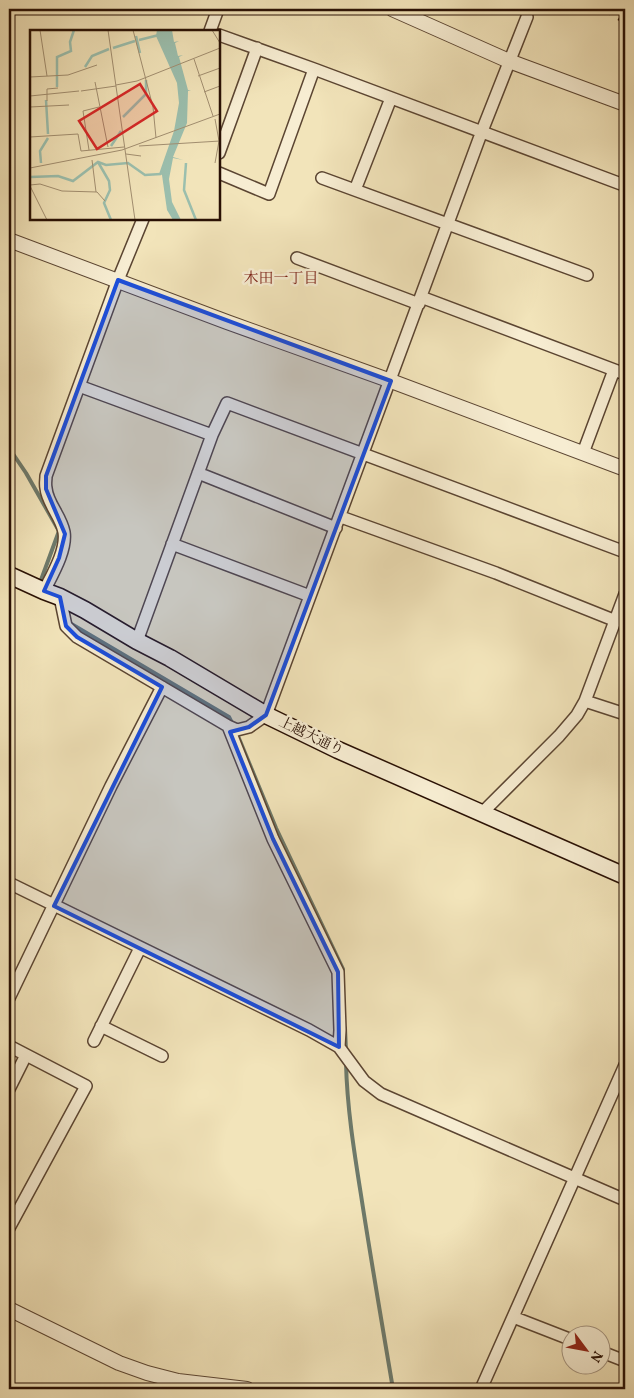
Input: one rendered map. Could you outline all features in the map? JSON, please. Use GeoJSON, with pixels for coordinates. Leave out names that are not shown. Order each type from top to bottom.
{"type":"FeatureCollection","features":[{"type":"Feature","properties":{"kind":"main road","name":"上越大通り"},"geometry":{"type":"LineString","coordinates":[[9,575],[85,610],[266,715],[338,750],[625,876]]}},
{"type":"Feature","properties":{"kind":"street"},"geometry":{"type":"LineString","coordinates":[[210,30],[218,9]]}},
{"type":"Feature","properties":{"kind":"street"},"geometry":{"type":"LineString","coordinates":[[392,9],[510,61],[625,104]]}},
{"type":"Feature","properties":{"kind":"street"},"geometry":{"type":"LineString","coordinates":[[60,597],[66,626],[76,637],[228,726],[237,730],[249,726],[266,715],[482,131],[527,17]]}},
{"type":"Feature","properties":{"kind":"street"},"geometry":{"type":"LineString","coordinates":[[220,35],[621,184]]}},
{"type":"Feature","properties":{"kind":"street"},"geometry":{"type":"LineString","coordinates":[[220,149],[257,48]]}},
{"type":"Feature","properties":{"kind":"street"},"geometry":{"type":"LineString","coordinates":[[220,173],[269,194],[314,69]]}},
{"type":"Feature","properties":{"kind":"street"},"geometry":{"type":"LineString","coordinates":[[355,190],[392,98]]}},
{"type":"Feature","properties":{"kind":"street"},"geometry":{"type":"LineString","coordinates":[[322,178],[587,275]]}},
{"type":"Feature","properties":{"kind":"street"},"geometry":{"type":"LineString","coordinates":[[44,591],[64,545],[65,534],[46,489],[46,476],[118,280],[143,220]]}},
{"type":"Feature","properties":{"kind":"street"},"geometry":{"type":"LineString","coordinates":[[9,240],[391,381],[625,470]]}},
{"type":"Feature","properties":{"kind":"street"},"geometry":{"type":"LineString","coordinates":[[298,258],[620,372],[583,453]]}},
{"type":"Feature","properties":{"kind":"street"},"geometry":{"type":"LineString","coordinates":[[79,386],[212,435]]}},
{"type":"Feature","properties":{"kind":"street"},"geometry":{"type":"LineString","coordinates":[[137,641],[212,435],[227,403],[625,552]]}},
{"type":"Feature","properties":{"kind":"street"},"geometry":{"type":"LineString","coordinates":[[198,473],[336,528]]}},
{"type":"Feature","properties":{"kind":"street"},"geometry":{"type":"LineString","coordinates":[[340,517],[496,573],[616,621]]}},
{"type":"Feature","properties":{"kind":"street"},"geometry":{"type":"LineString","coordinates":[[172,544],[310,596]]}},
{"type":"Feature","properties":{"kind":"street"},"geometry":{"type":"LineString","coordinates":[[482,813],[578,715],[625,594]]}},
{"type":"Feature","properties":{"kind":"street"},"geometry":{"type":"LineString","coordinates":[[9,998],[111,786],[162,687]]}},
{"type":"Feature","properties":{"kind":"street"},"geometry":{"type":"LineString","coordinates":[[585,701],[625,714]]}},
{"type":"Feature","properties":{"kind":"street"},"geometry":{"type":"LineString","coordinates":[[228,726],[273,839],[338,972],[339,1047]]}},
{"type":"Feature","properties":{"kind":"street"},"geometry":{"type":"LineString","coordinates":[[9,883],[310,1030],[339,1047],[364,1081],[381,1094],[625,1200]]}},
{"type":"Feature","properties":{"kind":"street"},"geometry":{"type":"LineString","coordinates":[[94,1041],[140,948]]}},
{"type":"Feature","properties":{"kind":"street"},"geometry":{"type":"LineString","coordinates":[[101,1026],[162,1056]]}},
{"type":"Feature","properties":{"kind":"street"},"geometry":{"type":"LineString","coordinates":[[9,1046],[86,1086],[9,1228]]}},
{"type":"Feature","properties":{"kind":"street"},"geometry":{"type":"LineString","coordinates":[[9,1089],[26,1055]]}},
{"type":"Feature","properties":{"kind":"street"},"geometry":{"type":"LineString","coordinates":[[481,1389],[625,1064]]}},
{"type":"Feature","properties":{"kind":"street"},"geometry":{"type":"LineString","coordinates":[[9,1309],[119,1364],[178,1381],[247,1389]]}},
{"type":"Feature","properties":{"kind":"street"},"geometry":{"type":"LineString","coordinates":[[513,1317],[562,1336]]}},
{"type":"Feature","properties":{"kind":"street"},"geometry":{"type":"LineString","coordinates":[[612,1356],[625,1361]]}},
{"type":"Feature","properties":{"kind":"highlighted area"},"geometry":{"type":"Polygon","coordinates":[[[118,280],[391,381],[266,715],[249,727],[230,732],[273,839],[338,972],[339,1047],[54,906],[162,687],[77,637],[66,626],[60,597],[44,591],[59,558],[65,534],[46,489],[46,476],[118,280]]]}},
{"type":"Feature","properties":{"kind":"waterway"},"geometry":{"type":"LineString","coordinates":[[9,448],[26,473],[59,531],[41,580],[44,585]]}},
{"type":"Feature","properties":{"kind":"waterway"},"geometry":{"type":"LineString","coordinates":[[68,622],[229,717],[233,725]]}},
{"type":"Feature","properties":{"kind":"waterway"},"geometry":{"type":"LineString","coordinates":[[238,736],[276,828],[343,969],[343,973]]}},
{"type":"Feature","properties":{"kind":"waterway"},"geometry":{"type":"LineString","coordinates":[[345,1028],[346,1051]]}},
{"type":"Feature","properties":{"kind":"waterway"},"geometry":{"type":"LineString","coordinates":[[346,1063],[353,1146],[393,1389]]}},
{"type":"Feature","properties":{"kind":"railway"},"geometry":{"type":"LineString","coordinates":[[603,9],[625,22]]}},
{"type":"Feature","properties":{"kind":"district","name":"木田一丁目"},"geometry":{"type":"Point","coordinates":[281,279]}}]}
